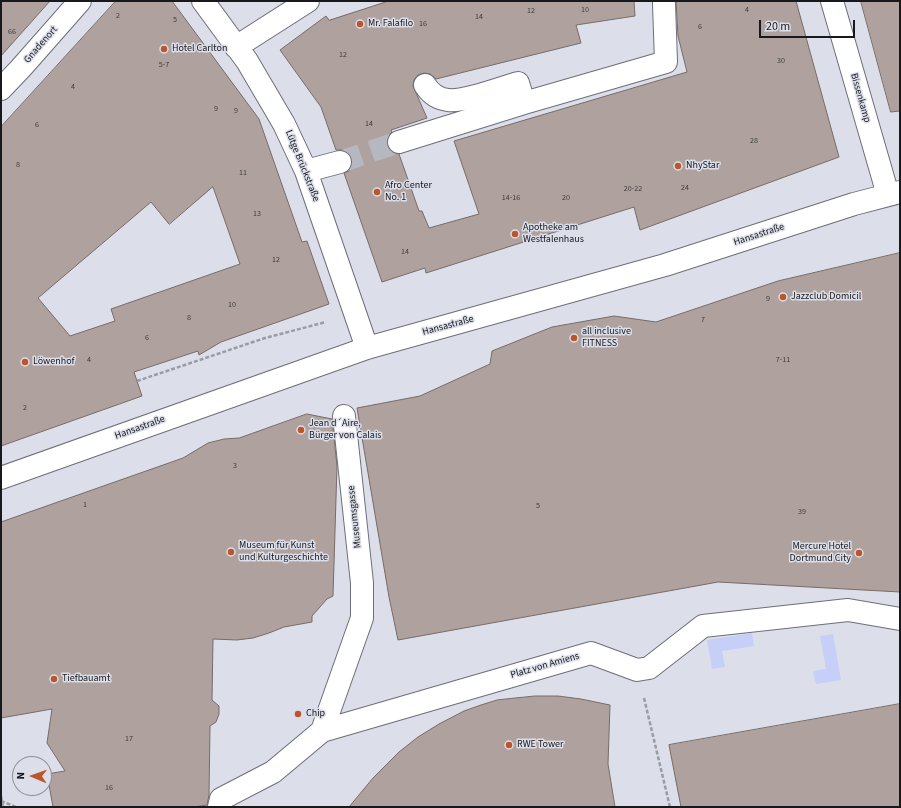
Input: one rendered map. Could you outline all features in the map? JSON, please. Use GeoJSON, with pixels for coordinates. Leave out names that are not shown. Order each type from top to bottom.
{"type":"FeatureCollection","features":[{"type":"Feature","properties":{"kind":"street","name":"Gnadenort"},"geometry":{"type":"LineString","coordinates":[[1,89],[80,1]]}},
{"type":"Feature","properties":{"kind":"street","name":"Lütge Brückstraße"},"geometry":{"type":"LineString","coordinates":[[203,1],[246,61],[284,124],[306,171],[367,348]]}},
{"type":"Feature","properties":{"kind":"street"},"geometry":{"type":"LineString","coordinates":[[236,47],[308,1]]}},
{"type":"Feature","properties":{"kind":"street","name":"Bissenkamp"},"geometry":{"type":"LineString","coordinates":[[832,1],[894,194]]}},
{"type":"Feature","properties":{"kind":"street"},"geometry":{"type":"LineString","coordinates":[[399,142],[524,103],[666,62],[664,4]]}},
{"type":"Feature","properties":{"kind":"street"},"geometry":{"type":"LineString","coordinates":[[425,85],[429,91],[437,96],[447,100],[458,100],[518,82],[524,103]]}},
{"type":"Feature","properties":{"kind":"street"},"geometry":{"type":"LineString","coordinates":[[306,171],[340,162]]}},
{"type":"Feature","properties":{"kind":"street","name":"Hansastraße"},"geometry":{"type":"LineString","coordinates":[[1,478],[367,348],[665,266],[854,204],[894,194]]}},
{"type":"Feature","properties":{"kind":"street","name":"Museumsgasse"},"geometry":{"type":"LineString","coordinates":[[344,416],[362,583],[362,618]]}},
{"type":"Feature","properties":{"kind":"street"},"geometry":{"type":"LineString","coordinates":[[637,670],[649,668],[703,626],[848,610],[900,619]]}},
{"type":"Feature","properties":{"kind":"street","name":"Platz von Amiens"},"geometry":{"type":"LineString","coordinates":[[322,730],[362,618]]}},
{"type":"Feature","properties":{"kind":"street","name":"Platz von Amiens"},"geometry":{"type":"LineString","coordinates":[[219,807],[221,799],[273,772],[322,730],[591,653],[637,670]]}},
{"type":"Feature","properties":{"kind":"path"},"geometry":{"type":"LineString","coordinates":[[137,381],[265,338],[326,322]]}},
{"type":"Feature","properties":{"kind":"path"},"geometry":{"type":"LineString","coordinates":[[637,670],[670,807]]}},
{"type":"Feature","properties":{"kind":"path"},"geometry":{"type":"LineString","coordinates":[[1,796],[3,807]]}},
{"type":"Feature","properties":{"kind":"path"},"geometry":{"type":"LineString","coordinates":[[2,801],[16,807]]}},
{"type":"Feature","properties":{"kind":"shaded area"},"geometry":{"type":"Polygon","coordinates":[[[752,633],[754,646],[722,651],[725,667],[712,669],[707,640],[752,633]]]}},
{"type":"Feature","properties":{"kind":"shaded area"},"geometry":{"type":"Polygon","coordinates":[[[833,634],[841,680],[816,684],[813,671],[826,669],[820,636],[833,634]]]}},
{"type":"Feature","properties":{"kind":"building"},"geometry":{"type":"Polygon","coordinates":[[[1,1],[50,1],[1,56],[1,1]]]}},
{"type":"Feature","properties":{"kind":"building"},"geometry":{"type":"Polygon","coordinates":[[[116,1],[172,1],[259,119],[302,242],[307,241],[329,304],[221,342],[199,355],[198,351],[134,372],[142,396],[1,446],[1,127],[116,1]],[[213,187],[169,224],[151,202],[38,298],[70,336],[115,321],[111,309],[240,264],[213,187]]]}},
{"type":"Feature","properties":{"kind":"building"},"geometry":{"type":"Polygon","coordinates":[[[389,1],[634,1],[635,16],[576,25],[581,43],[436,79],[430,74],[424,73],[418,75],[414,80],[413,86],[427,118],[391,130],[392,132],[387,139],[387,145],[391,151],[399,154],[419,211],[422,211],[429,228],[479,214],[454,141],[687,72],[678,36],[676,1],[796,1],[839,157],[640,230],[634,207],[426,273],[425,268],[382,282],[344,173],[349,171],[352,166],[352,158],[349,153],[344,150],[336,150],[321,107],[280,50],[326,16],[329,20],[389,1]]]}},
{"type":"Feature","properties":{"kind":"building"},"geometry":{"type":"Polygon","coordinates":[[[861,1],[900,1],[900,111],[891,112],[861,1]]]}},
{"type":"Feature","properties":{"kind":"building"},"geometry":{"type":"Polygon","coordinates":[[[900,253],[900,592],[718,582],[398,640],[389,597],[357,408],[420,396],[490,364],[492,351],[552,327],[614,316],[656,322],[778,281],[900,253]]]}},
{"type":"Feature","properties":{"kind":"building"},"geometry":{"type":"Polygon","coordinates":[[[307,414],[332,419],[337,466],[333,596],[327,599],[312,616],[312,622],[284,627],[253,638],[237,640],[213,639],[212,700],[219,706],[219,714],[216,722],[210,726],[209,795],[207,805],[194,807],[53,807],[51,796],[52,773],[65,771],[47,743],[52,709],[1,718],[1,522],[183,458],[208,443],[224,439],[239,438],[307,414]]]}},
{"type":"Feature","properties":{"kind":"building","name":"RWE Tower"},"geometry":{"type":"Polygon","coordinates":[[[535,696],[558,696],[610,705],[608,764],[615,807],[349,807],[373,778],[399,752],[418,737],[439,724],[464,711],[497,700],[535,696]]]}},
{"type":"Feature","properties":{"kind":"building"},"geometry":{"type":"Polygon","coordinates":[[[900,704],[900,807],[681,807],[669,745],[900,704]]]}},
{"type":"Feature","properties":{"kind":"tunnel"},"geometry":{"type":"LineString","coordinates":[[340,162],[399,142]]}},
{"type":"Feature","properties":{"kind":"place","name":"Mr. Falafilo"},"geometry":{"type":"Point","coordinates":[360,24]}},
{"type":"Feature","properties":{"kind":"place","name":"Hotel Carlton"},"geometry":{"type":"Point","coordinates":[164,49]}},
{"type":"Feature","properties":{"kind":"place","name":"NhyStar"},"geometry":{"type":"Point","coordinates":[678,166]}},
{"type":"Feature","properties":{"kind":"place","name":"Afro Center No. 1"},"geometry":{"type":"Point","coordinates":[377,192]}},
{"type":"Feature","properties":{"kind":"place","name":"Apotheke am Westfalenhaus"},"geometry":{"type":"Point","coordinates":[515,234]}},
{"type":"Feature","properties":{"kind":"place","name":"Jazzclub Domicil"},"geometry":{"type":"Point","coordinates":[783,297]}},
{"type":"Feature","properties":{"kind":"place","name":"all inclusive FITNESS"},"geometry":{"type":"Point","coordinates":[574,338]}},
{"type":"Feature","properties":{"kind":"place","name":"Löwenhof"},"geometry":{"type":"Point","coordinates":[25,362]}},
{"type":"Feature","properties":{"kind":"place","name":"Jean d´Aire, Bürger von Calais"},"geometry":{"type":"Point","coordinates":[301,430]}},
{"type":"Feature","properties":{"kind":"place","name":"Museum für Kunst und Kulturgeschichte"},"geometry":{"type":"Point","coordinates":[231,552]}},
{"type":"Feature","properties":{"kind":"place","name":"Mercure Hotel Dortmund City"},"geometry":{"type":"Point","coordinates":[859,553]}},
{"type":"Feature","properties":{"kind":"place","name":"Tiefbauamt"},"geometry":{"type":"Point","coordinates":[54,679]}},
{"type":"Feature","properties":{"kind":"place","name":"Chip"},"geometry":{"type":"Point","coordinates":[298,714]}},
{"type":"Feature","properties":{"kind":"place","name":"RWE Tower"},"geometry":{"type":"Point","coordinates":[509,745]}}]}
